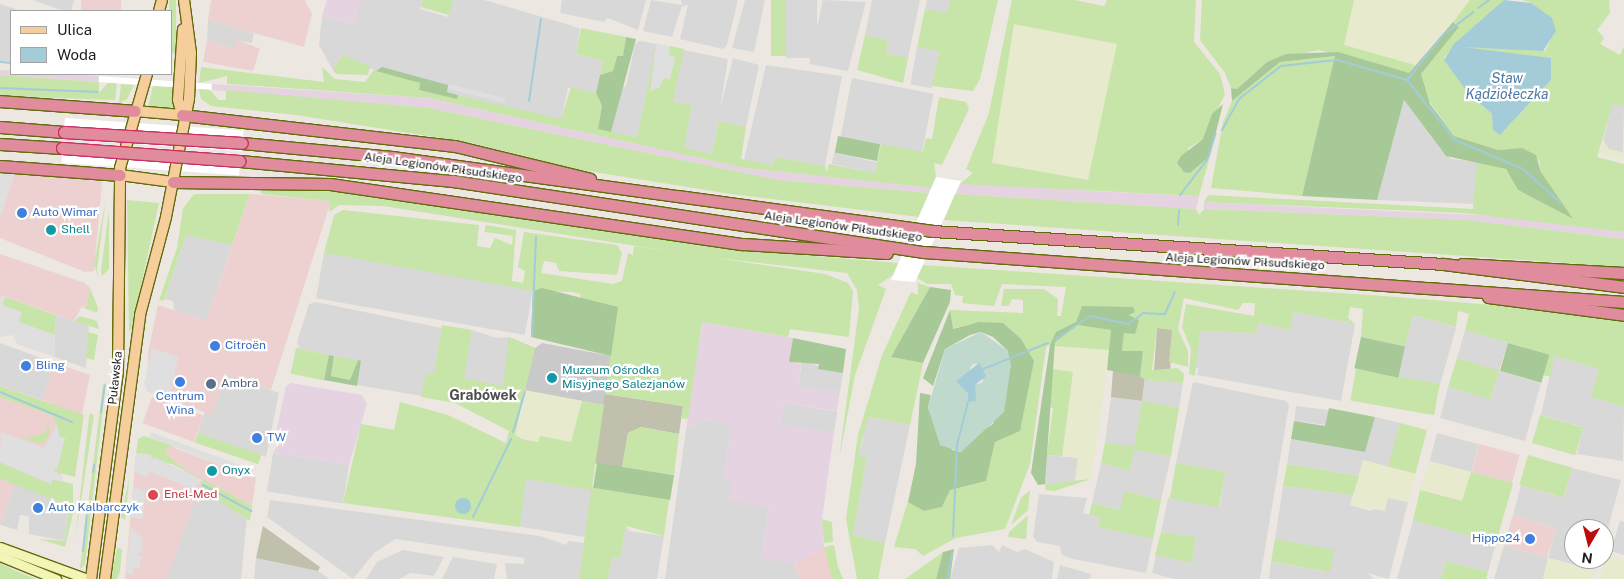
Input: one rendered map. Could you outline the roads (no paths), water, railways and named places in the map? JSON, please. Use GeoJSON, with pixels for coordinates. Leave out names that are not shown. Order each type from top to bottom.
{"type":"FeatureCollection","features":[{"type":"Feature","properties":{"kind":"highway"},"geometry":{"type":"LineString","coordinates":[[0,101],[135,111]]}},
{"type":"Feature","properties":{"kind":"highway"},"geometry":{"type":"LineString","coordinates":[[182,115],[455,146],[637,192]]}},
{"type":"Feature","properties":{"kind":"highway","name":"Aleja Legionów Piłsudskiego"},"geometry":{"type":"LineString","coordinates":[[0,127],[242,143],[392,157],[933,231],[1443,264],[1624,287]]}},
{"type":"Feature","properties":{"kind":"highway","name":"Aleja Legionów Piłsudskiego"},"geometry":{"type":"LineString","coordinates":[[0,144],[240,161],[444,180],[924,252],[1624,302]]}},
{"type":"Feature","properties":{"kind":"highway"},"geometry":{"type":"LineString","coordinates":[[0,166],[120,175]]}},
{"type":"Feature","properties":{"kind":"highway"},"geometry":{"type":"LineString","coordinates":[[173,182],[330,184],[743,244],[924,252]]}},
{"type":"Feature","properties":{"kind":"highway"},"geometry":{"type":"LineString","coordinates":[[1443,264],[1624,273]]}},
{"type":"Feature","properties":{"kind":"highway"},"geometry":{"type":"LineString","coordinates":[[1447,288],[1478,296],[1624,315]]}},
{"type":"Feature","properties":{"kind":"main road"},"geometry":{"type":"LineString","coordinates":[[146,75],[135,111],[182,115],[178,100],[184,3]]}},
{"type":"Feature","properties":{"kind":"main road","name":"Puławska"},"geometry":{"type":"LineString","coordinates":[[89,579],[118,366],[120,175],[135,111]]}},
{"type":"Feature","properties":{"kind":"main road","name":"Puławska"},"geometry":{"type":"LineString","coordinates":[[104,579],[136,340],[173,182],[182,115]]}},
{"type":"Feature","properties":{"kind":"main road"},"geometry":{"type":"LineString","coordinates":[[120,175],[173,182]]}},
{"type":"Feature","properties":{"kind":"main road"},"geometry":{"type":"LineString","coordinates":[[0,548],[89,579]]}},
{"type":"Feature","properties":{"kind":"main road"},"geometry":{"type":"LineString","coordinates":[[0,556],[56,579]]}},
{"type":"Feature","properties":{"kind":"water","name":"Staw Kądziołeczka"},"geometry":{"type":"Polygon","coordinates":[[[1504,0],[1531,3],[1552,18],[1556,31],[1543,51],[1463,47],[1551,58],[1551,80],[1500,135],[1493,130],[1492,114],[1468,93],[1444,60],[1454,44],[1504,0]]]}},
{"type":"Feature","properties":{"kind":"water"},"geometry":{"type":"Polygon","coordinates":[[[979,363],[986,376],[975,385],[976,401],[968,402],[968,393],[956,381],[979,363]]]}},
{"type":"Feature","properties":{"kind":"water"},"geometry":{"type":"Polygon","coordinates":[[[460,498],[466,498],[471,503],[469,512],[460,514],[455,509],[455,503],[460,498]]]}},
{"type":"Feature","properties":{"kind":"waterway"},"geometry":{"type":"LineString","coordinates":[[1478,8],[1489,0]]}},
{"type":"Feature","properties":{"kind":"waterway"},"geometry":{"type":"LineString","coordinates":[[1407,80],[1443,35],[1473,12]]}},
{"type":"Feature","properties":{"kind":"waterway"},"geometry":{"type":"LineString","coordinates":[[529,101],[541,19]]}},
{"type":"Feature","properties":{"kind":"waterway"},"geometry":{"type":"LineString","coordinates":[[1222,130],[1239,99],[1281,66],[1337,60],[1407,80],[1455,140],[1523,169],[1562,204]]}},
{"type":"Feature","properties":{"kind":"waterway"},"geometry":{"type":"LineString","coordinates":[[0,62],[10,63]]}},
{"type":"Feature","properties":{"kind":"waterway"},"geometry":{"type":"LineString","coordinates":[[0,88],[98,92]]}},
{"type":"Feature","properties":{"kind":"waterway"},"geometry":{"type":"LineString","coordinates":[[1180,195],[1207,160],[1216,133]]}},
{"type":"Feature","properties":{"kind":"waterway"},"geometry":{"type":"LineString","coordinates":[[1178,225],[1179,210]]}},
{"type":"Feature","properties":{"kind":"waterway"},"geometry":{"type":"LineString","coordinates":[[532,336],[536,237]]}},
{"type":"Feature","properties":{"kind":"waterway"},"geometry":{"type":"LineString","coordinates":[[1056,339],[1090,316],[1129,324],[1143,313],[1165,314],[1175,292]]}},
{"type":"Feature","properties":{"kind":"waterway"},"geometry":{"type":"LineString","coordinates":[[983,369],[1048,343]]}},
{"type":"Feature","properties":{"kind":"waterway"},"geometry":{"type":"LineString","coordinates":[[101,412],[105,385]]}},
{"type":"Feature","properties":{"kind":"waterway"},"geometry":{"type":"LineString","coordinates":[[0,392],[72,422]]}},
{"type":"Feature","properties":{"kind":"waterway"},"geometry":{"type":"LineString","coordinates":[[513,432],[525,392]]}},
{"type":"Feature","properties":{"kind":"waterway"},"geometry":{"type":"LineString","coordinates":[[953,536],[957,445],[968,402]]}},
{"type":"Feature","properties":{"kind":"waterway"},"geometry":{"type":"LineString","coordinates":[[473,517],[511,439]]}},
{"type":"Feature","properties":{"kind":"waterway"},"geometry":{"type":"LineString","coordinates":[[93,472],[94,465]]}},
{"type":"Feature","properties":{"kind":"waterway"},"geometry":{"type":"LineString","coordinates":[[203,485],[251,511]]}},
{"type":"Feature","properties":{"kind":"waterway"},"geometry":{"type":"LineString","coordinates":[[83,551],[87,515]]}},
{"type":"Feature","properties":{"kind":"waterway"},"geometry":{"type":"LineString","coordinates":[[947,579],[952,553]]}},
{"type":"Feature","properties":{"kind":"place","name":"Auto Wimar"},"geometry":{"type":"Point","coordinates":[22,213]}},
{"type":"Feature","properties":{"kind":"place","name":"Shell"},"geometry":{"type":"Point","coordinates":[51,230]}},
{"type":"Feature","properties":{"kind":"place","name":"Citroën"},"geometry":{"type":"Point","coordinates":[215,346]}},
{"type":"Feature","properties":{"kind":"place","name":"Bling"},"geometry":{"type":"Point","coordinates":[26,366]}},
{"type":"Feature","properties":{"kind":"place","name":"Muzeum Ośrodka Misyjnego Salezjanów"},"geometry":{"type":"Point","coordinates":[552,378]}},
{"type":"Feature","properties":{"kind":"place","name":"Centrum Wina"},"geometry":{"type":"Point","coordinates":[180,382]}},
{"type":"Feature","properties":{"kind":"place","name":"Ambra"},"geometry":{"type":"Point","coordinates":[211,384]}},
{"type":"Feature","properties":{"kind":"place","name":"TW"},"geometry":{"type":"Point","coordinates":[257,438]}},
{"type":"Feature","properties":{"kind":"place","name":"Onyx"},"geometry":{"type":"Point","coordinates":[212,471]}},
{"type":"Feature","properties":{"kind":"place","name":"Enel-Med"},"geometry":{"type":"Point","coordinates":[153,495]}},
{"type":"Feature","properties":{"kind":"place","name":"Auto Kalbarczyk"},"geometry":{"type":"Point","coordinates":[38,508]}},
{"type":"Feature","properties":{"kind":"place","name":"Hippo24"},"geometry":{"type":"Point","coordinates":[1530,539]}},
{"type":"Feature","properties":{"kind":"district","name":"Grabówek"},"geometry":{"type":"Point","coordinates":[483,395]}}]}
